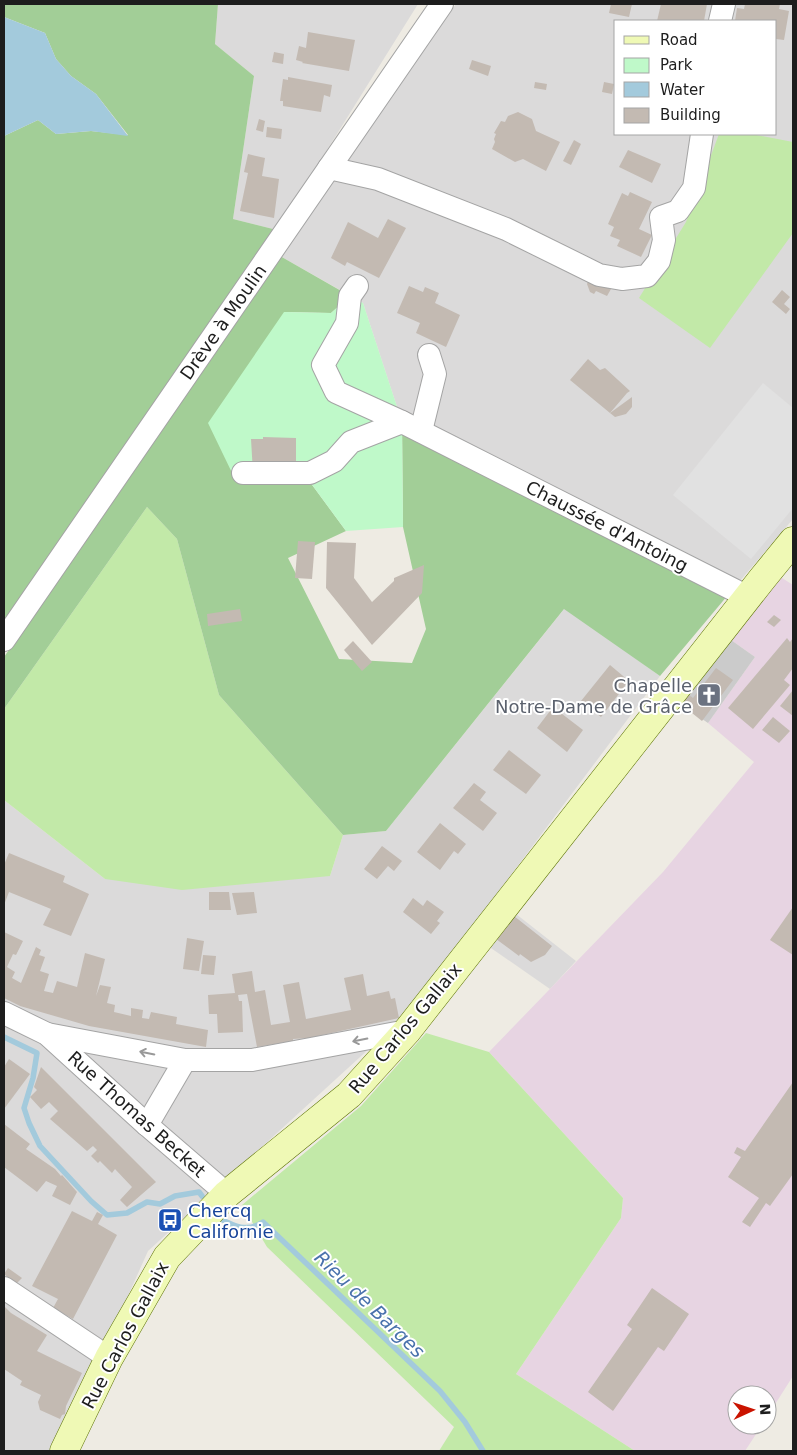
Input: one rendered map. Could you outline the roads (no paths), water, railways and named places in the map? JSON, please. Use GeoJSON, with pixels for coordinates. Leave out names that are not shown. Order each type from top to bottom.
{"type":"FeatureCollection","features":[{"type":"Feature","properties":{"kind":"main road"},"geometry":{"type":"LineString","coordinates":[[748,597],[793,541]]}},
{"type":"Feature","properties":{"kind":"main road","name":"Rue Carlos Gallaix"},"geometry":{"type":"LineString","coordinates":[[64,1451],[109,1358],[167,1257],[227,1194],[348,1095],[408,1031],[748,597]]}},
{"type":"Feature","properties":{"kind":"street","name":"Drève à Moulin"},"geometry":{"type":"LineString","coordinates":[[4,640],[442,4]]}},
{"type":"Feature","properties":{"kind":"street"},"geometry":{"type":"LineString","coordinates":[[720,20],[724,4]]}},
{"type":"Feature","properties":{"kind":"street"},"geometry":{"type":"LineString","coordinates":[[329,168],[378,179],[506,229],[599,275],[622,279],[647,276],[659,261],[664,240],[661,217],[678,210],[694,188],[702,135]]}},
{"type":"Feature","properties":{"kind":"street","name":"Chaussée d'Antoing"},"geometry":{"type":"LineString","coordinates":[[357,286],[350,296],[347,323],[324,365],[336,392],[411,427],[748,597]]}},
{"type":"Feature","properties":{"kind":"street"},"geometry":{"type":"LineString","coordinates":[[243,473],[310,473],[334,461],[351,442],[411,427],[435,374],[429,355]]}},
{"type":"Feature","properties":{"kind":"street","name":"Rue Thomas Becket"},"geometry":{"type":"LineString","coordinates":[[4,1013],[47,1034],[185,1060],[252,1060],[408,1031]]}},
{"type":"Feature","properties":{"kind":"street","name":"Rue Thomas Becket"},"geometry":{"type":"LineString","coordinates":[[47,1034],[147,1125],[227,1194]]}},
{"type":"Feature","properties":{"kind":"street"},"geometry":{"type":"LineString","coordinates":[[147,1125],[185,1060]]}},
{"type":"Feature","properties":{"kind":"street"},"geometry":{"type":"LineString","coordinates":[[4,1288],[109,1358]]}},
{"type":"Feature","properties":{"kind":"water"},"geometry":{"type":"Polygon","coordinates":[[[4,17],[45,33],[56,59],[71,76],[96,94],[128,136],[91,131],[56,134],[38,120],[4,136],[4,17]]]}},
{"type":"Feature","properties":{"kind":"waterway","name":"Rieu de Barges"},"geometry":{"type":"LineString","coordinates":[[4,1037],[37,1053],[33,1078],[24,1108],[40,1146],[91,1201],[107,1215],[127,1213],[147,1202],[160,1204],[175,1196],[199,1192],[202,1196]]}},
{"type":"Feature","properties":{"kind":"waterway","name":"Rieu de Barges"},"geometry":{"type":"LineString","coordinates":[[217,1217],[245,1228],[263,1222],[440,1391],[465,1422],[483,1451]]}},
{"type":"Feature","properties":{"kind":"place","name":"Chapelle Notre-Dame de Grâce"},"geometry":{"type":"Point","coordinates":[709,695]}},
{"type":"Feature","properties":{"kind":"place","name":"Chercq Californie"},"geometry":{"type":"Point","coordinates":[170,1220]}}]}
